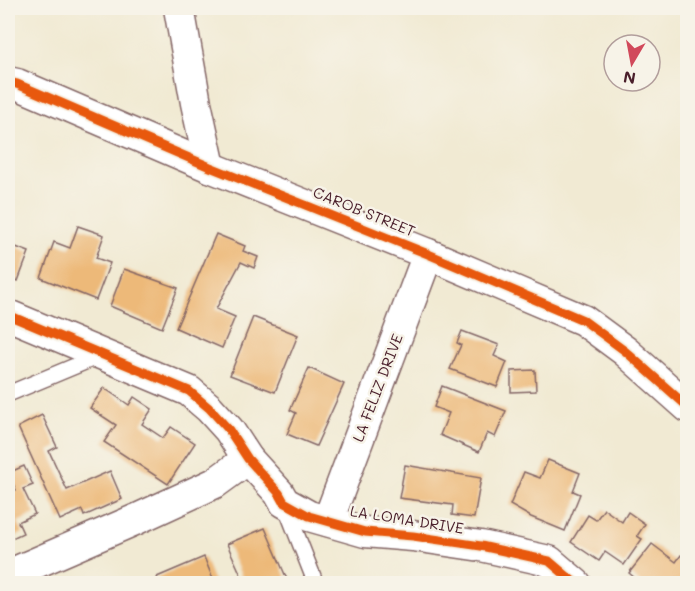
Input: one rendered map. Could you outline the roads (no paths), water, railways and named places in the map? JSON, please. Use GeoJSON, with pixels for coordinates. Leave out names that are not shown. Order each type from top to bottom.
{"type":"FeatureCollection","features":[{"type":"Feature","properties":{"kind":"street"},"geometry":{"type":"LineString","coordinates":[[179,8],[210,167]]}},
{"type":"Feature","properties":{"kind":"street","name":"CAROB STREET"},"geometry":{"type":"LineString","coordinates":[[8,82],[210,167],[429,254],[583,320],[625,351],[687,407]]}},
{"type":"Feature","properties":{"kind":"street","name":"LA FELIZ DRIVE"},"geometry":{"type":"LineString","coordinates":[[328,522],[429,254]]}},
{"type":"Feature","properties":{"kind":"street","name":"LA LOMA DRIVE"},"geometry":{"type":"LineString","coordinates":[[8,315],[189,391],[209,408],[228,430],[248,459],[279,493],[284,502],[309,516],[365,532],[481,546],[549,561],[576,584]]}},
{"type":"Feature","properties":{"kind":"street"},"geometry":{"type":"LineString","coordinates":[[8,574],[205,488],[248,459]]}},
{"type":"Feature","properties":{"kind":"lane"},"geometry":{"type":"LineString","coordinates":[[8,394],[102,354]]}},
{"type":"Feature","properties":{"kind":"lane"},"geometry":{"type":"LineString","coordinates":[[284,502],[316,584]]}}]}
